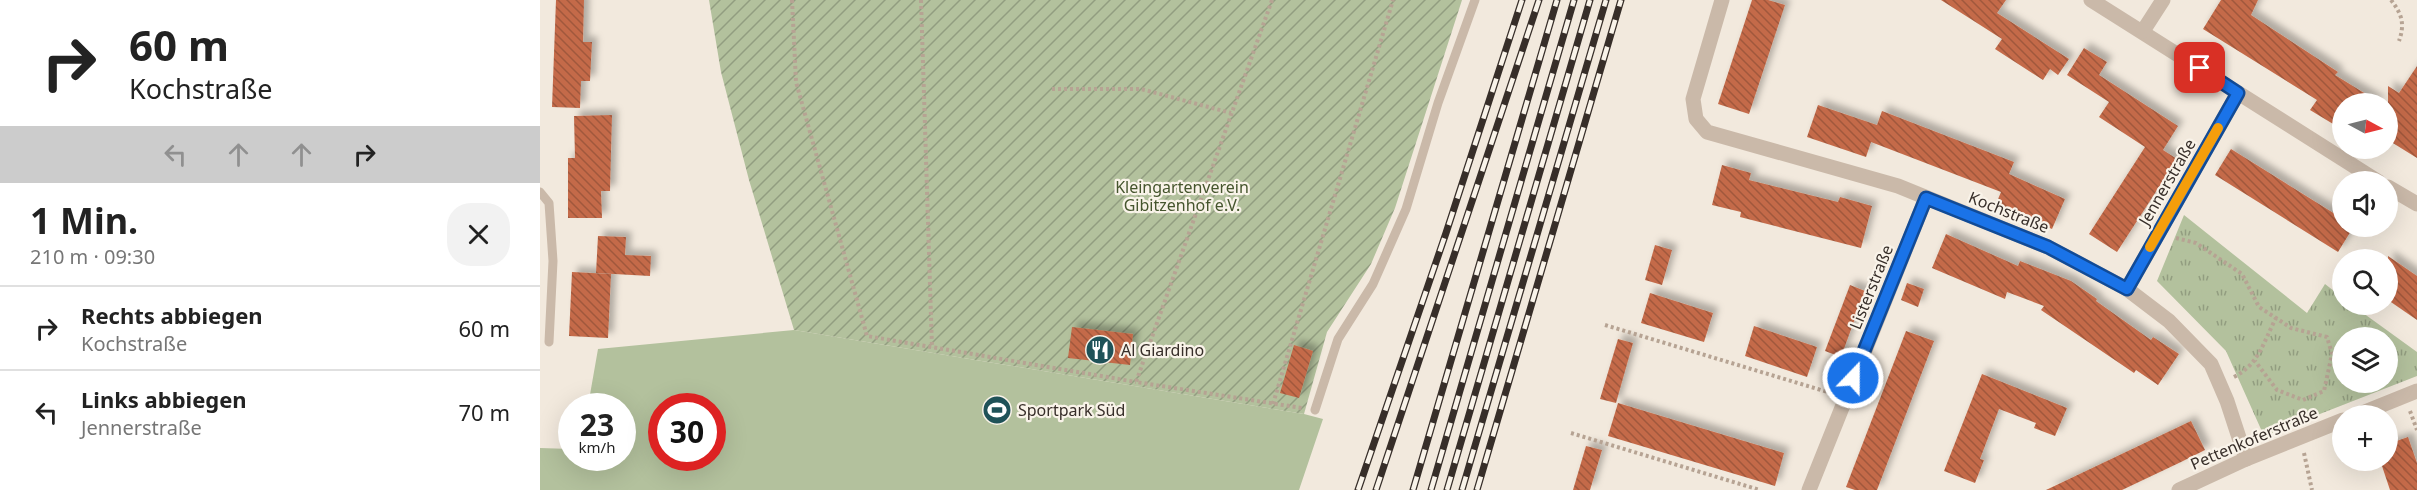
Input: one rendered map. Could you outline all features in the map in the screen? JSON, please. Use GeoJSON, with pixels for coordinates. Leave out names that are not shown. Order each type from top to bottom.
{"type":"FeatureCollection","features":[{"type":"Feature","properties":{"kind":"street","name":"Kochstraße"},"geometry":{"type":"LineString","coordinates":[[1722,0],[1693,99],[1696,119],[1703,129],[1898,186],[2048,247],[2127,289],[2169,321],[2211,364],[2247,459]]}},
{"type":"Feature","properties":{"kind":"street"},"geometry":{"type":"LineString","coordinates":[[2091,0],[2362,171]]}},
{"type":"Feature","properties":{"kind":"street"},"geometry":{"type":"LineString","coordinates":[[2143,31],[2163,0]]}},
{"type":"Feature","properties":{"kind":"street","name":"Jennerstraße"},"geometry":{"type":"LineString","coordinates":[[2127,289],[2238,93]]}},
{"type":"Feature","properties":{"kind":"street"},"geometry":{"type":"LineString","coordinates":[[2398,193],[2417,204]]}},
{"type":"Feature","properties":{"kind":"street","name":"Listerstraße"},"geometry":{"type":"LineString","coordinates":[[1809,490],[1926,198]]}},
{"type":"Feature","properties":{"kind":"street"},"geometry":{"type":"LineString","coordinates":[[2382,405],[2417,391]]}},
{"type":"Feature","properties":{"kind":"street","name":"Pettenkoferstraße"},"geometry":{"type":"LineString","coordinates":[[2179,490],[2332,424]]}},
{"type":"Feature","properties":{"kind":"lane"},"geometry":{"type":"LineString","coordinates":[[1315,410],[1338,339],[1373,284],[1406,209],[1438,102],[1475,0]]}},
{"type":"Feature","properties":{"kind":"lane"},"geometry":{"type":"LineString","coordinates":[[540,192],[549,203],[553,261],[549,342]]}},
{"type":"Feature","properties":{"kind":"path"},"geometry":{"type":"LineString","coordinates":[[792,0],[796,81],[867,336],[1315,410]]}},
{"type":"Feature","properties":{"kind":"path"},"geometry":{"type":"LineString","coordinates":[[921,0],[932,348]]}},
{"type":"Feature","properties":{"kind":"path"},"geometry":{"type":"LineString","coordinates":[[1136,382],[1272,0]]}},
{"type":"Feature","properties":{"kind":"path"},"geometry":{"type":"LineString","coordinates":[[1273,404],[1392,0]]}},
{"type":"Feature","properties":{"kind":"path"},"geometry":{"type":"LineString","coordinates":[[2391,0],[2401,12],[2403,29],[2399,40]]}},
{"type":"Feature","properties":{"kind":"path"},"geometry":{"type":"LineString","coordinates":[[1052,89],[1140,89],[1231,113]]}},
{"type":"Feature","properties":{"kind":"path"},"geometry":{"type":"LineString","coordinates":[[2158,233],[2196,243],[2242,274],[2259,307],[2291,328],[2327,337],[2332,354],[2324,391],[2303,400],[2277,390],[2255,361]]}},
{"type":"Feature","properties":{"kind":"path"},"geometry":{"type":"LineString","coordinates":[[2220,384],[2248,370],[2255,361],[2276,318]]}},
{"type":"Feature","properties":{"kind":"path"},"geometry":{"type":"LineString","coordinates":[[1605,326],[1846,397]]}},
{"type":"Feature","properties":{"kind":"path"},"geometry":{"type":"LineString","coordinates":[[1571,433],[1760,490]]}},
{"type":"Feature","properties":{"kind":"path"},"geometry":{"type":"LineString","coordinates":[[2300,437],[2312,490]]}},
{"type":"Feature","properties":{"kind":"green space","name":"Kleingartenverein Gibitzenhof e.V."},"geometry":{"type":"Polygon","coordinates":[[[709,0],[1462,0],[1395,208],[1371,264],[1327,332],[1304,414],[794,330],[749,180],[721,72],[709,0]]]}},
{"type":"Feature","properties":{"kind":"green space"},"geometry":{"type":"Polygon","coordinates":[[[2184,215],[2307,313],[2325,284],[2332,289],[2332,315],[2366,315],[2382,327],[2332,327],[2332,393],[2374,393],[2343,405],[2332,405],[2332,409],[2264,436],[2226,351],[2157,281],[2184,215]]]}},
{"type":"Feature","properties":{"kind":"green space","name":"Sportpark Süd"},"geometry":{"type":"Polygon","coordinates":[[[794,330],[1323,419],[1299,490],[540,490],[540,448],[558,449],[558,471],[636,471],[636,393],[590,393],[598,349],[794,330]]]}},
{"type":"Feature","properties":{"kind":"green space"},"geometry":{"type":"Polygon","coordinates":[[[2398,338],[2417,352],[2417,376],[2398,383],[2398,338]]]}},
{"type":"Feature","properties":{"kind":"building"},"geometry":{"type":"Polygon","coordinates":[[[556,0],[584,0],[583,42],[592,42],[590,81],[581,81],[580,108],[552,107],[556,0]]]}},
{"type":"Feature","properties":{"kind":"building"},"geometry":{"type":"Polygon","coordinates":[[[1752,0],[1768,0],[1785,5],[1749,114],[1718,104],[1752,0]]]}},
{"type":"Feature","properties":{"kind":"building"},"geometry":{"type":"Polygon","coordinates":[[[1941,0],[2006,0],[1997,13],[2069,59],[2058,75],[2050,69],[2043,80],[1995,49],[2002,39],[1941,0]]]}},
{"type":"Feature","properties":{"kind":"building"},"geometry":{"type":"Polygon","coordinates":[[[2221,0],[2258,0],[2251,15],[2338,72],[2335,75],[2364,93],[2332,93],[2332,123],[2310,110],[2317,100],[2203,29],[2221,0]]]}},
{"type":"Feature","properties":{"kind":"building"},"geometry":{"type":"Polygon","coordinates":[[[2084,48],[2107,62],[2099,75],[2178,126],[2163,150],[2177,159],[2117,252],[2089,234],[2145,147],[2099,117],[2109,102],[2067,75],[2084,48]]]}},
{"type":"Feature","properties":{"kind":"building"},"geometry":{"type":"Polygon","coordinates":[[[2417,66],[2417,158],[2398,146],[2398,93],[2388,93],[2388,86],[2399,93],[2417,66]]]}},
{"type":"Feature","properties":{"kind":"building"},"geometry":{"type":"Polygon","coordinates":[[[1818,105],[1877,125],[1882,111],[2014,162],[2009,174],[2065,199],[2052,229],[1996,204],[2001,192],[1871,142],[1866,157],[1807,137],[1818,105]]]}},
{"type":"Feature","properties":{"kind":"building"},"geometry":{"type":"Polygon","coordinates":[[[612,115],[610,191],[601,191],[602,218],[568,218],[568,158],[575,158],[574,116],[612,115]]]}},
{"type":"Feature","properties":{"kind":"building"},"geometry":{"type":"Polygon","coordinates":[[[2231,149],[2332,212],[2332,237],[2347,237],[2340,249],[2333,249],[2215,175],[2231,149]]]}},
{"type":"Feature","properties":{"kind":"building"},"geometry":{"type":"Polygon","coordinates":[[[1722,165],[1751,173],[1749,180],[1838,202],[1840,197],[1872,206],[1861,248],[1740,217],[1741,212],[1712,205],[1722,165]]]}},
{"type":"Feature","properties":{"kind":"building"},"geometry":{"type":"Polygon","coordinates":[[[1946,234],[2018,266],[2020,261],[2071,281],[2151,340],[2153,337],[2179,354],[2158,385],[2136,370],[2134,373],[2041,310],[2044,306],[2007,292],[2005,299],[1932,268],[1946,234]]]}},
{"type":"Feature","properties":{"kind":"building"},"geometry":{"type":"Polygon","coordinates":[[[598,236],[626,237],[625,255],[651,256],[650,276],[596,273],[598,236]]]}},
{"type":"Feature","properties":{"kind":"building"},"geometry":{"type":"Polygon","coordinates":[[[1655,245],[1672,250],[1662,285],[1645,280],[1655,245]]]}},
{"type":"Feature","properties":{"kind":"building"},"geometry":{"type":"Polygon","coordinates":[[[2398,263],[2417,276],[2417,320],[2398,307],[2398,263]]]}},
{"type":"Feature","properties":{"kind":"building"},"geometry":{"type":"Polygon","coordinates":[[[572,272],[611,274],[608,338],[569,336],[572,272]]]}},
{"type":"Feature","properties":{"kind":"building"},"geometry":{"type":"Polygon","coordinates":[[[1907,283],[1924,289],[1918,307],[1901,300],[1907,283]]]}},
{"type":"Feature","properties":{"kind":"building"},"geometry":{"type":"Polygon","coordinates":[[[1850,285],[1865,291],[1841,357],[1825,351],[1850,285]]]}},
{"type":"Feature","properties":{"kind":"building"},"geometry":{"type":"Polygon","coordinates":[[[1650,293],[1713,313],[1704,342],[1641,323],[1650,293]]]}},
{"type":"Feature","properties":{"kind":"building"},"geometry":{"type":"Polygon","coordinates":[[[1754,326],[1817,347],[1807,377],[1745,356],[1754,326]]]}},
{"type":"Feature","properties":{"kind":"building"},"geometry":{"type":"Polygon","coordinates":[[[1072,327],[1133,334],[1130,365],[1068,358],[1072,327]]]}},
{"type":"Feature","properties":{"kind":"building"},"geometry":{"type":"Polygon","coordinates":[[[1906,331],[1934,341],[1877,490],[1855,490],[1846,487],[1906,331]]]}},
{"type":"Feature","properties":{"kind":"building"},"geometry":{"type":"Polygon","coordinates":[[[1618,339],[1633,343],[1616,403],[1600,399],[1618,339]]]}},
{"type":"Feature","properties":{"kind":"building"},"geometry":{"type":"Polygon","coordinates":[[[1294,345],[1313,351],[1299,398],[1280,393],[1294,345]]]}},
{"type":"Feature","properties":{"kind":"building"},"geometry":{"type":"Polygon","coordinates":[[[1982,374],[2067,408],[2055,436],[2034,428],[2036,423],[1999,409],[1980,459],[1984,460],[1975,483],[1944,471],[1982,374]]]}},
{"type":"Feature","properties":{"kind":"building"},"geometry":{"type":"Polygon","coordinates":[[[1618,403],[1784,453],[1775,486],[1608,436],[1618,403]]]}},
{"type":"Feature","properties":{"kind":"building"},"geometry":{"type":"Polygon","coordinates":[[[2191,421],[2205,450],[2181,462],[2122,490],[2046,490],[2191,421]]]}},
{"type":"Feature","properties":{"kind":"building"},"geometry":{"type":"Polygon","coordinates":[[[2408,437],[2417,463],[2417,490],[2390,490],[2384,471],[2398,471],[2398,440],[2408,437]]]}},
{"type":"Feature","properties":{"kind":"building"},"geometry":{"type":"Polygon","coordinates":[[[1586,446],[1602,450],[1590,490],[1573,490],[1586,446]]]}},
{"type":"Feature","properties":{"kind":"railway"},"geometry":{"type":"LineString","coordinates":[[1358,490],[1446,233],[1522,0]]}},
{"type":"Feature","properties":{"kind":"railway"},"geometry":{"type":"LineString","coordinates":[[1376,490],[1539,0]]}},
{"type":"Feature","properties":{"kind":"railway"},"geometry":{"type":"LineString","coordinates":[[1413,490],[1557,0]]}},
{"type":"Feature","properties":{"kind":"railway"},"geometry":{"type":"LineString","coordinates":[[1431,490],[1574,0]]}},
{"type":"Feature","properties":{"kind":"railway"},"geometry":{"type":"LineString","coordinates":[[1447,490],[1590,0]]}},
{"type":"Feature","properties":{"kind":"railway"},"geometry":{"type":"LineString","coordinates":[[1462,490],[1606,0]]}},
{"type":"Feature","properties":{"kind":"railway"},"geometry":{"type":"LineString","coordinates":[[1477,490],[1621,0]]}},
{"type":"Feature","properties":{"kind":"slow traffic"},"geometry":{"type":"LineString","coordinates":[[2150,247],[2218,128]]}},
{"type":"Feature","properties":{"kind":"place","name":"Al Giardino"},"geometry":{"type":"Point","coordinates":[1100,350]}},
{"type":"Feature","properties":{"kind":"place","name":"Sportpark Süd"},"geometry":{"type":"Point","coordinates":[997,410]}},
{"type":"Feature","properties":{"kind":"route"},"geometry":{"type":"LineString","coordinates":[[1853,378],[1926,198],[2048,247],[2127,289],[2238,93],[2200,68]]}}]}
